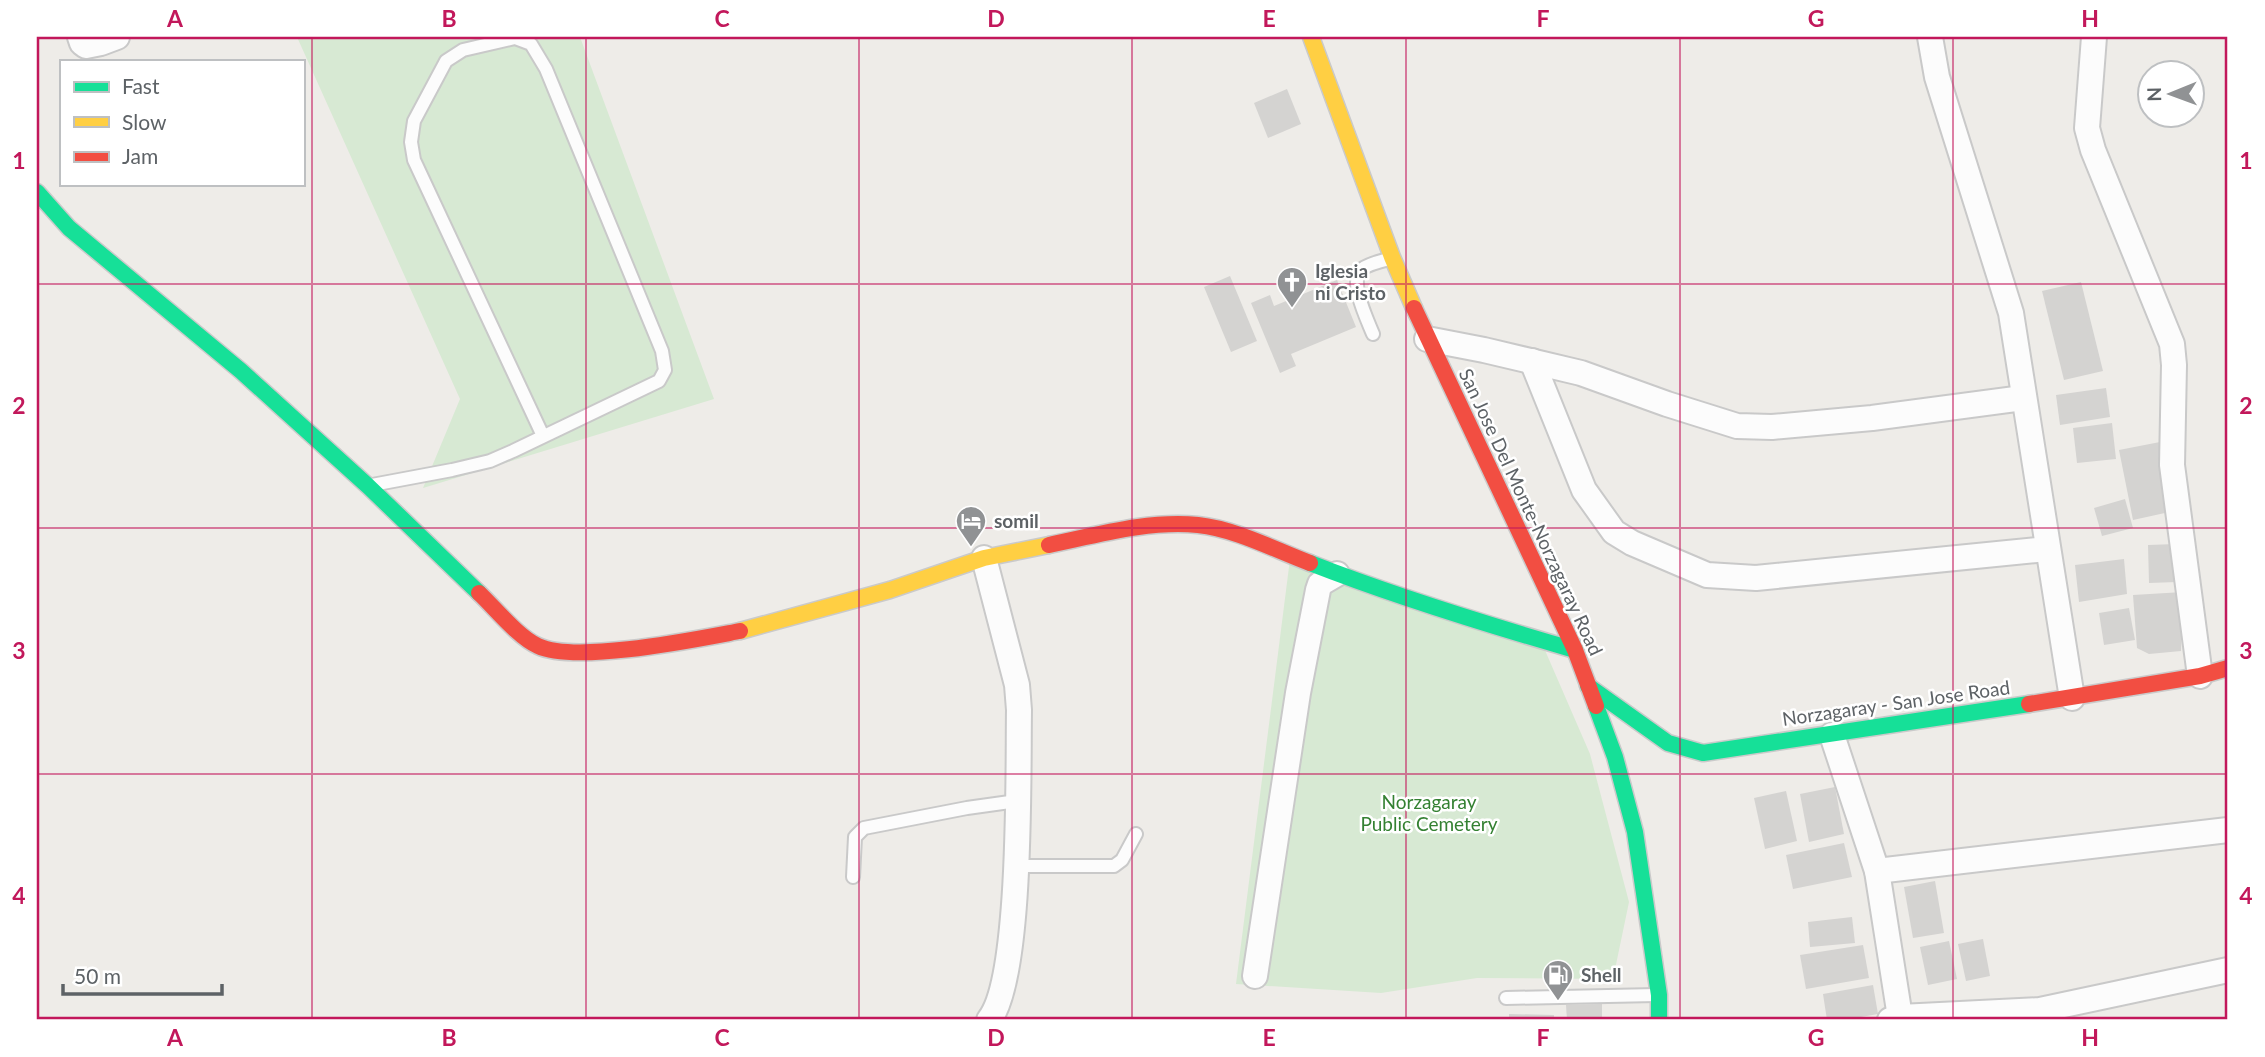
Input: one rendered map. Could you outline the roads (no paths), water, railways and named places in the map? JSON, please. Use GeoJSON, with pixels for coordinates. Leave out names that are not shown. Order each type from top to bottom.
{"type":"FeatureCollection","features":[{"type":"Feature","properties":{"kind":"street"},"geometry":{"type":"LineString","coordinates":[[80,37],[86,46],[117,37]]}},
{"type":"Feature","properties":{"kind":"street","name":"San Jose Del Monte-Norzagaray Road"},"geometry":{"type":"LineString","coordinates":[[1311,37],[1392,257],[1427,339],[1575,650],[1615,757],[1635,832],[1659,995],[1659,1020]]}},
{"type":"Feature","properties":{"kind":"street"},"geometry":{"type":"LineString","coordinates":[[1930,37],[1937,77],[2011,313],[2072,698]]}},
{"type":"Feature","properties":{"kind":"street"},"geometry":{"type":"LineString","coordinates":[[2095,37],[2087,128],[2093,150],[2172,344],[2172,466],[2200,676]]}},
{"type":"Feature","properties":{"kind":"street"},"geometry":{"type":"LineString","coordinates":[[37,192],[69,228],[241,371],[368,486],[523,635],[537,646],[553,651],[598,651],[675,643],[759,627],[890,590],[984,558],[1133,528],[1173,525],[1199,525],[1232,533],[1466,620],[1575,650]]}},
{"type":"Feature","properties":{"kind":"street"},"geometry":{"type":"LineString","coordinates":[[1427,339],[1581,373],[1737,426],[1772,427],[1860,419],[2023,398]]}},
{"type":"Feature","properties":{"kind":"street"},"geometry":{"type":"LineString","coordinates":[[1532,361],[1584,490],[1614,532],[1632,543],[1707,575],[1756,578],[2047,549]]}},
{"type":"Feature","properties":{"kind":"street"},"geometry":{"type":"LineString","coordinates":[[984,558],[1017,685],[1019,710],[1015,866],[1005,982],[996,1012],[989,1020]]}},
{"type":"Feature","properties":{"kind":"street"},"geometry":{"type":"LineString","coordinates":[[1255,976],[1298,693],[1315,603],[1320,584],[1337,574]]}},
{"type":"Feature","properties":{"kind":"street","name":"Norzagaray - San Jose Road"},"geometry":{"type":"LineString","coordinates":[[1588,686],[1668,743],[1703,753],[2072,698],[2200,676],[2228,668]]}},
{"type":"Feature","properties":{"kind":"street"},"geometry":{"type":"LineString","coordinates":[[1832,735],[1877,871],[1895,1019],[2043,1015],[2228,970]]}},
{"type":"Feature","properties":{"kind":"street"},"geometry":{"type":"LineString","coordinates":[[1877,871],[2228,830]]}},
{"type":"Feature","properties":{"kind":"lane"},"geometry":{"type":"LineString","coordinates":[[368,486],[490,461],[659,381],[665,370],[662,351],[546,69],[531,44],[515,38],[463,50],[446,61],[414,121],[411,142],[414,160],[542,436]]}},
{"type":"Feature","properties":{"kind":"lane"},"geometry":{"type":"LineString","coordinates":[[1373,334],[1357,290],[1357,278],[1362,269],[1392,257]]}},
{"type":"Feature","properties":{"kind":"lane"},"geometry":{"type":"LineString","coordinates":[[853,877],[855,837],[863,828],[1017,801]]}},
{"type":"Feature","properties":{"kind":"lane"},"geometry":{"type":"LineString","coordinates":[[1015,866],[1114,866],[1122,860],[1136,834]]}},
{"type":"Feature","properties":{"kind":"lane"},"geometry":{"type":"LineString","coordinates":[[1506,998],[1659,995]]}},
{"type":"Feature","properties":{"kind":"place","name":"Iglesia ni Cristo"},"geometry":{"type":"Point","coordinates":[1292,309]}},
{"type":"Feature","properties":{"kind":"place","name":"somil"},"geometry":{"type":"Point","coordinates":[971,548]}},
{"type":"Feature","properties":{"kind":"place","name":"Shell"},"geometry":{"type":"Point","coordinates":[1558,1002]}},
{"type":"Feature","properties":{"kind":"park label","name":"Norzagaray Public Cemetery"},"geometry":{"type":"Point","coordinates":[1429,813]}}]}
